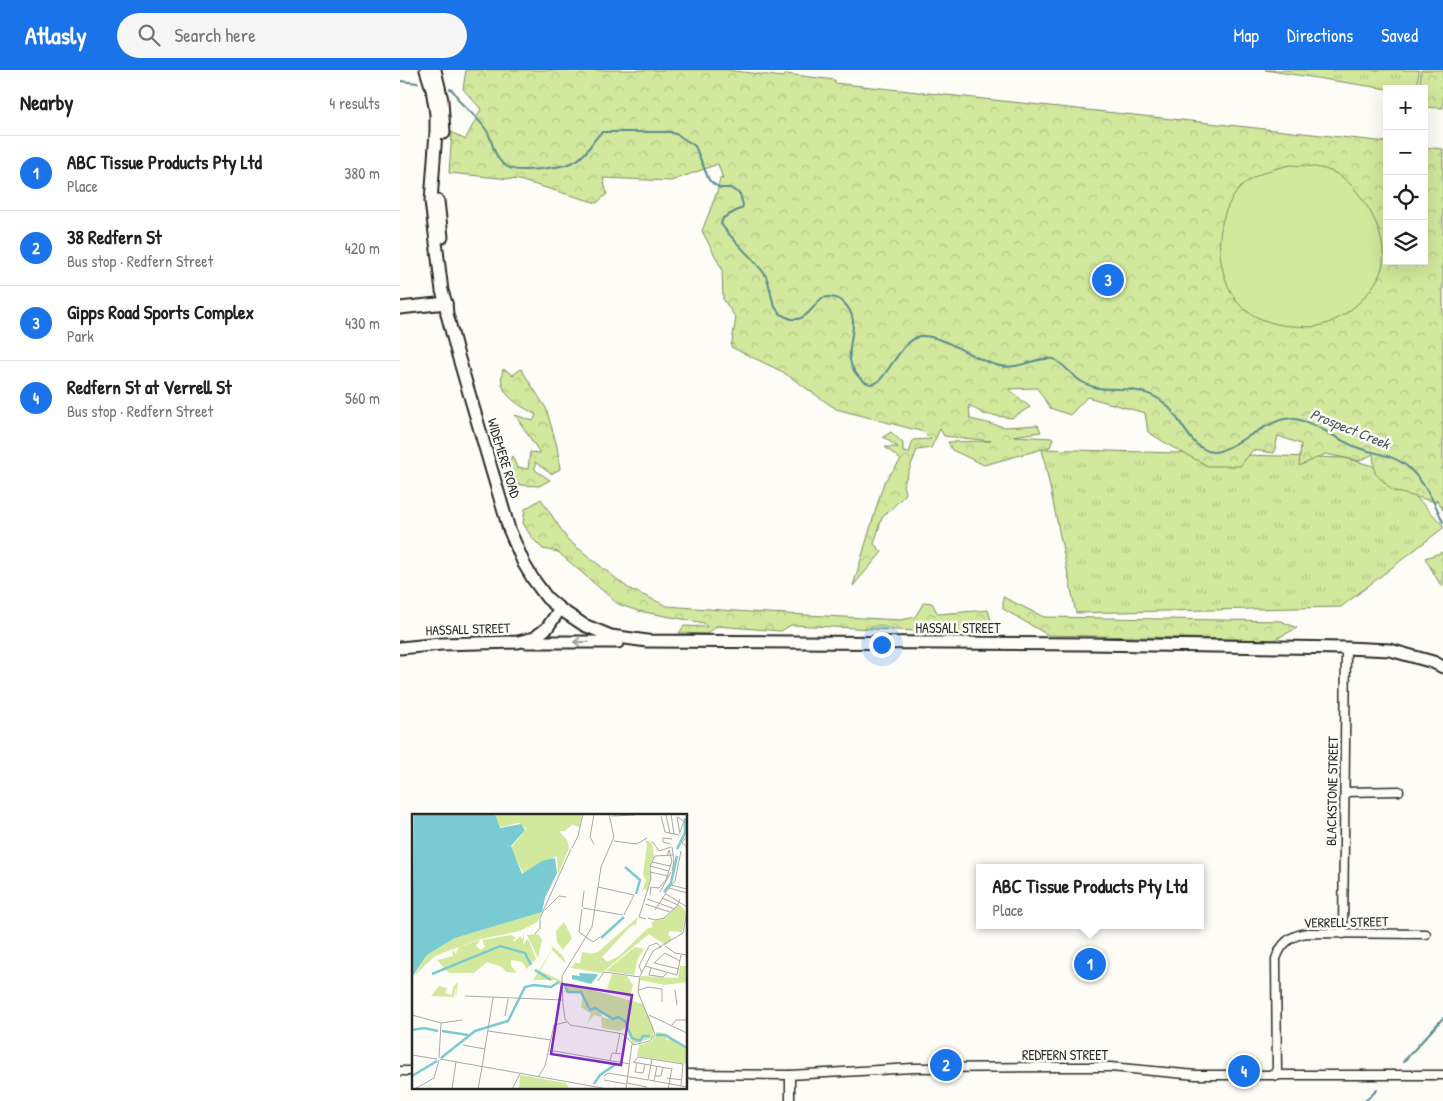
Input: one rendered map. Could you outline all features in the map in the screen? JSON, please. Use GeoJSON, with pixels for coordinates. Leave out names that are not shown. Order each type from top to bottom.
{"type":"FeatureCollection","features":[{"type":"Feature","properties":{"kind":"main road","name":"WIDEMERE ROAD"},"geometry":{"type":"LineString","coordinates":[[431,71],[442,100],[438,197],[449,291],[446,303],[457,352],[509,528],[524,564],[533,579],[547,598],[560,609]]}},
{"type":"Feature","properties":{"kind":"main road"},"geometry":{"type":"LineString","coordinates":[[400,308],[446,303]]}},
{"type":"Feature","properties":{"kind":"main road","name":"HASSALL STREET"},"geometry":{"type":"LineString","coordinates":[[400,648],[441,644],[518,642],[534,638],[547,628],[560,609],[584,625],[611,636],[647,641],[1346,648],[1390,650],[1433,662],[1443,667]]}},
{"type":"Feature","properties":{"kind":"main road"},"geometry":{"type":"LineString","coordinates":[[518,642],[647,641]]}},
{"type":"Feature","properties":{"kind":"street","name":"BLACKSTONE STREET"},"geometry":{"type":"LineString","coordinates":[[1343,934],[1346,648]]}},
{"type":"Feature","properties":{"kind":"street"},"geometry":{"type":"LineString","coordinates":[[1345,792],[1399,791]]}},
{"type":"Feature","properties":{"kind":"street","name":"VERRELL STREET"},"geometry":{"type":"LineString","coordinates":[[1277,1076],[1276,959],[1286,941],[1299,934],[1426,934]]}},
{"type":"Feature","properties":{"kind":"street","name":"REDFERN STREET"},"geometry":{"type":"LineString","coordinates":[[688,1074],[790,1075],[913,1068],[1059,1067],[1119,1068],[1196,1075],[1443,1075]]}},
{"type":"Feature","properties":{"kind":"street"},"geometry":{"type":"LineString","coordinates":[[790,1075],[790,1101]]}},
{"type":"Feature","properties":{"kind":"green space"},"geometry":{"type":"Polygon","coordinates":[[[466,70],[727,70],[783,77],[786,74],[835,80],[834,83],[1383,142],[1383,265],[1428,265],[1428,147],[1443,149],[1443,510],[1437,499],[1436,502],[1393,491],[1375,473],[1373,454],[1360,461],[1326,454],[1299,466],[1301,444],[1278,436],[1274,453],[1253,450],[1240,466],[1208,466],[1148,432],[1145,413],[1087,397],[1070,415],[1050,408],[1037,388],[1009,389],[1030,407],[1012,418],[983,414],[969,405],[970,419],[1005,427],[1038,425],[1041,432],[1013,436],[1053,438],[1050,447],[984,465],[952,450],[948,442],[991,441],[944,436],[940,429],[931,448],[917,450],[903,486],[906,494],[882,518],[874,544],[882,552],[853,586],[884,482],[901,460],[885,447],[898,447],[883,437],[891,432],[903,443],[903,452],[909,453],[913,440],[931,439],[924,432],[836,409],[783,372],[731,347],[736,318],[723,299],[722,269],[702,231],[717,192],[720,178],[723,179],[718,164],[671,181],[603,178],[607,194],[597,203],[519,180],[449,173],[452,132],[465,140],[481,109],[463,89],[466,70]]]}},
{"type":"Feature","properties":{"kind":"green space"},"geometry":{"type":"Polygon","coordinates":[[[1265,70],[1419,70],[1417,85],[1383,85],[1383,88],[1265,70]]]}},
{"type":"Feature","properties":{"kind":"green space"},"geometry":{"type":"Polygon","coordinates":[[[1421,70],[1443,70],[1443,108],[1428,107],[1428,85],[1420,85],[1421,70]]]}},
{"type":"Feature","properties":{"kind":"green space"},"geometry":{"type":"Polygon","coordinates":[[[1291,165],[1324,169],[1335,173],[1349,183],[1374,218],[1383,248],[1383,263],[1380,273],[1375,284],[1359,303],[1339,318],[1328,323],[1308,327],[1268,322],[1253,315],[1240,305],[1228,286],[1220,256],[1222,226],[1226,211],[1242,186],[1253,178],[1271,170],[1291,165]]]}},
{"type":"Feature","properties":{"kind":"green space"},"geometry":{"type":"Polygon","coordinates":[[[503,369],[513,375],[521,369],[546,408],[557,446],[560,469],[551,474],[535,462],[535,470],[550,480],[539,486],[520,485],[507,467],[512,456],[517,467],[528,469],[530,452],[540,453],[515,415],[533,421],[536,415],[515,402],[505,392],[502,378],[503,369]]]}},
{"type":"Feature","properties":{"kind":"green space"},"geometry":{"type":"Polygon","coordinates":[[[1042,449],[1345,458],[1391,471],[1443,525],[1443,528],[1341,607],[1076,613],[1042,449]]]}},
{"type":"Feature","properties":{"kind":"green space"},"geometry":{"type":"Polygon","coordinates":[[[541,499],[568,540],[628,588],[667,606],[901,620],[915,617],[924,602],[932,603],[938,614],[988,610],[992,624],[979,633],[791,625],[781,631],[717,626],[707,634],[679,633],[684,626],[707,627],[704,623],[638,611],[618,604],[558,552],[543,549],[532,538],[523,523],[525,509],[541,499]]]}},
{"type":"Feature","properties":{"kind":"green space"},"geometry":{"type":"Polygon","coordinates":[[[1443,552],[1443,586],[1441,586],[1425,558],[1443,552]]]}},
{"type":"Feature","properties":{"kind":"green space"},"geometry":{"type":"Polygon","coordinates":[[[1003,597],[1044,617],[1281,621],[1297,628],[1274,640],[1048,635],[1003,609],[1003,597]]]}},
{"type":"Feature","properties":{"kind":"waterway","name":"Prospect Creek"},"geometry":{"type":"LineString","coordinates":[[400,81],[418,83]]}},
{"type":"Feature","properties":{"kind":"waterway","name":"Prospect Creek"},"geometry":{"type":"LineString","coordinates":[[450,89],[454,91],[461,103],[484,127],[498,159],[513,169],[540,169],[573,162],[584,154],[602,132],[670,132],[695,146],[709,180],[720,188],[730,188],[740,194],[742,208],[723,218],[721,224],[764,273],[777,310],[782,315],[796,319],[806,315],[822,298],[828,297],[842,301],[852,316],[851,363],[857,375],[867,383],[874,384],[879,381],[907,344],[919,336],[939,339],[980,359],[1000,366],[1007,367],[1040,359],[1054,359],[1088,385],[1100,388],[1137,391],[1159,399],[1175,415],[1191,438],[1204,449],[1212,452],[1226,448],[1266,426],[1292,418],[1320,428],[1348,444],[1390,457],[1403,463],[1420,480],[1433,500],[1443,522]]}},
{"type":"Feature","properties":{"kind":"waterway"},"geometry":{"type":"LineString","coordinates":[[1403,1062],[1443,1018]]}},
{"type":"Feature","properties":{"kind":"waterway"},"geometry":{"type":"LineString","coordinates":[[1365,1101],[1377,1090]]}},
{"type":"Feature","properties":{"kind":"place","name":"Gipps Road Sports Complex"},"geometry":{"type":"Point","coordinates":[1108,280]}},
{"type":"Feature","properties":{"kind":"place","name":"ABC Tissue Products Pty Ltd"},"geometry":{"type":"Point","coordinates":[1090,964]}},
{"type":"Feature","properties":{"kind":"place","name":"38 Redfern St"},"geometry":{"type":"Point","coordinates":[946,1065]}},
{"type":"Feature","properties":{"kind":"place","name":"Redfern St at Verrell St"},"geometry":{"type":"Point","coordinates":[1244,1071]}}]}
